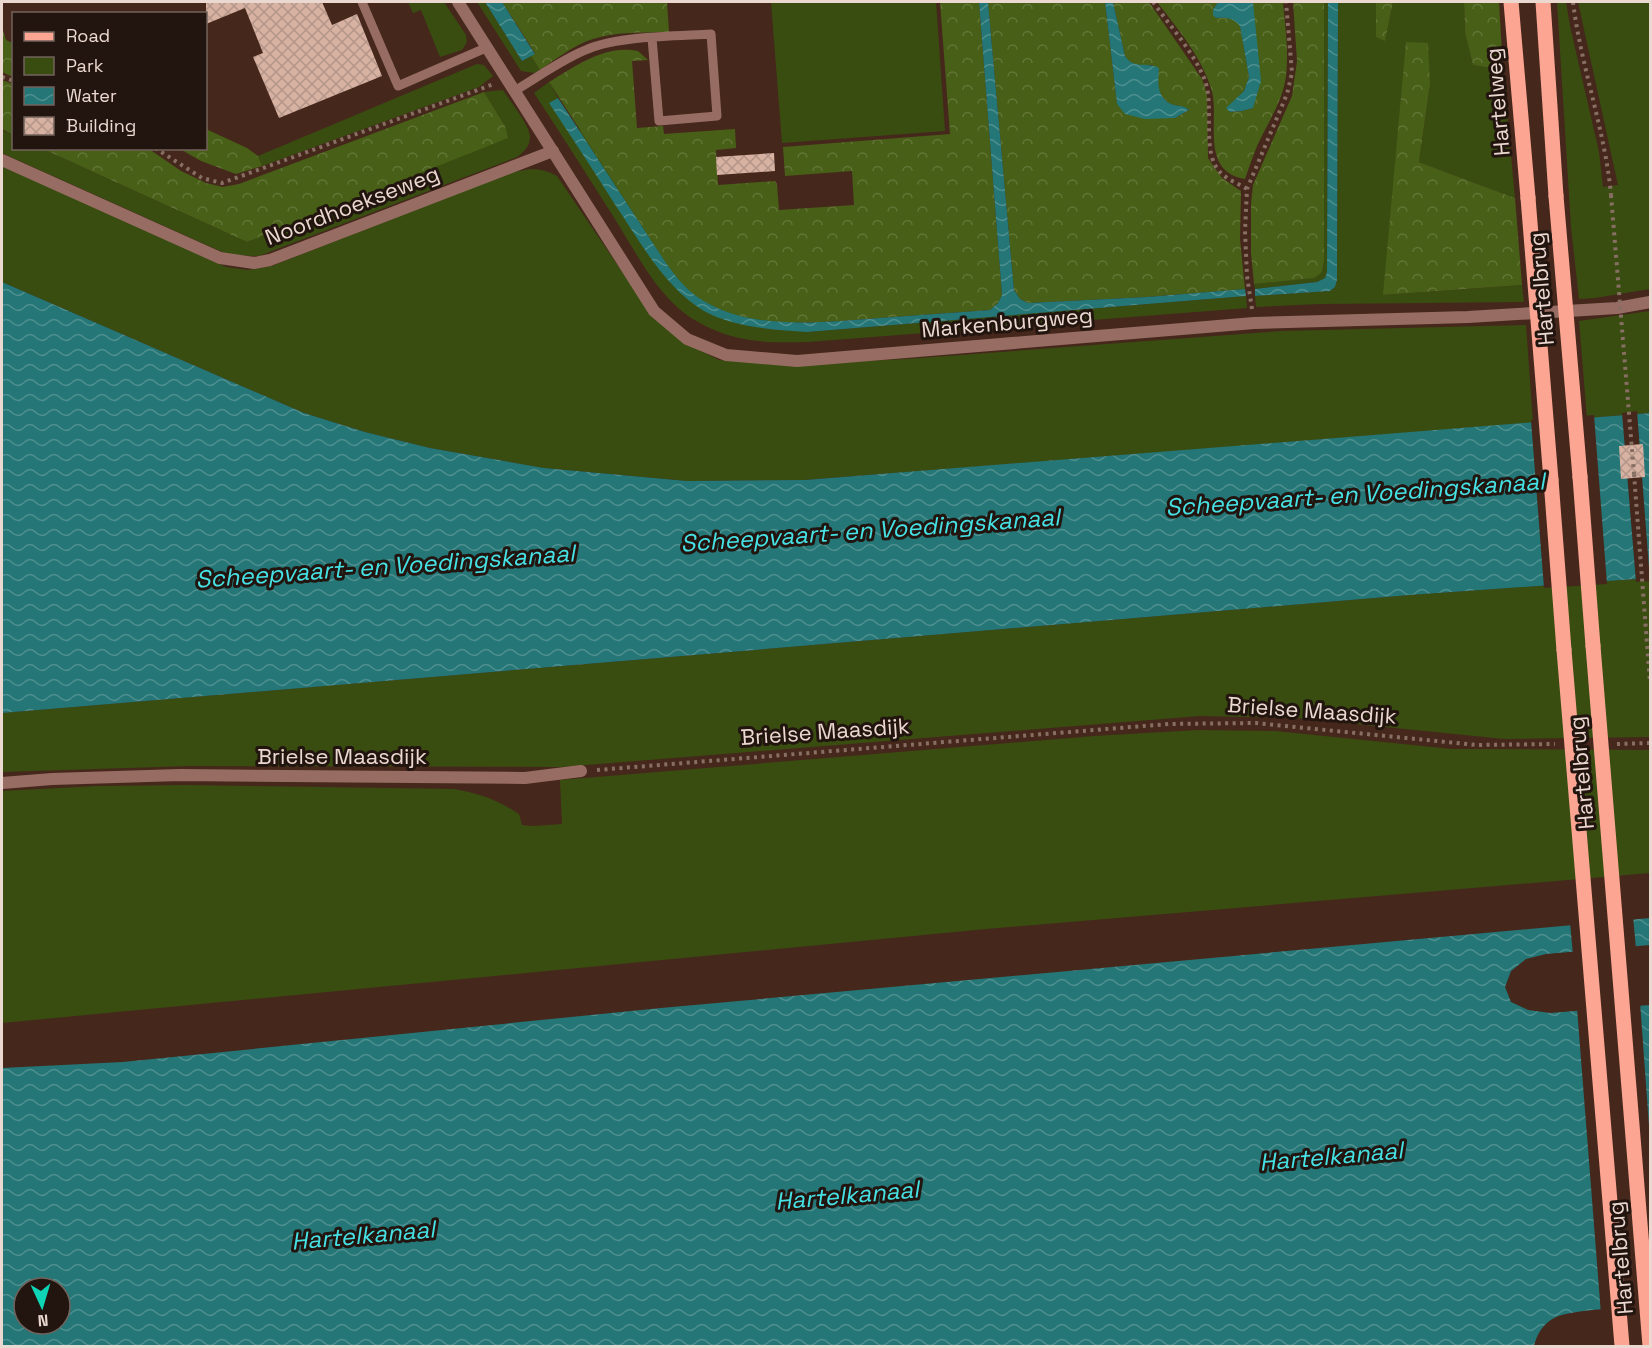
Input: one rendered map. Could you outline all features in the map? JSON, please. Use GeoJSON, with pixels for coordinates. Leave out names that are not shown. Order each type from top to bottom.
{"type":"FeatureCollection","features":[{"type":"Feature","properties":{"kind":"main road","name":"Hartelweg"},"geometry":{"type":"LineString","coordinates":[[1511,2],[1528,198]]}},
{"type":"Feature","properties":{"kind":"main road","name":"Hartelbrug"},"geometry":{"type":"LineString","coordinates":[[1543,2],[1556,196],[1650,1347]]}},
{"type":"Feature","properties":{"kind":"main road","name":"Hartelbrug"},"geometry":{"type":"LineString","coordinates":[[1528,198],[1622,1347]]}},
{"type":"Feature","properties":{"kind":"street","name":"Markenburgweg"},"geometry":{"type":"LineString","coordinates":[[458,2],[516,90],[654,311],[687,339],[726,355],[797,361],[1254,323],[1468,317],[1617,308],[1650,302]]}},
{"type":"Feature","properties":{"kind":"street","name":"Noordhoekseweg"},"geometry":{"type":"LineString","coordinates":[[2,160],[220,258],[254,263],[280,256],[553,151]]}},
{"type":"Feature","properties":{"kind":"street","name":"Brielse Maasdijk"},"geometry":{"type":"LineString","coordinates":[[2,783],[180,775],[525,778],[581,771]]}},
{"type":"Feature","properties":{"kind":"lane"},"geometry":{"type":"LineString","coordinates":[[362,2],[398,86],[488,47]]}},
{"type":"Feature","properties":{"kind":"lane"},"geometry":{"type":"LineString","coordinates":[[516,90],[588,49],[614,42],[652,38],[711,34],[717,116],[659,121],[652,38]]}},
{"type":"Feature","properties":{"kind":"path"},"geometry":{"type":"LineString","coordinates":[[1153,2],[1205,79],[1210,94],[1210,148],[1214,163],[1222,174],[1247,189]]}},
{"type":"Feature","properties":{"kind":"path"},"geometry":{"type":"LineString","coordinates":[[1251,304],[1245,231],[1247,189],[1287,94],[1292,73],[1286,2]]}},
{"type":"Feature","properties":{"kind":"path"},"geometry":{"type":"LineString","coordinates":[[1573,2],[1585,66],[1608,163],[1650,682]]}},
{"type":"Feature","properties":{"kind":"path"},"geometry":{"type":"LineString","coordinates":[[158,150],[202,178],[222,183],[508,79]]}},
{"type":"Feature","properties":{"kind":"path","name":"Brielse Maasdijk"},"geometry":{"type":"LineString","coordinates":[[581,771],[1169,724],[1256,723],[1476,745],[1558,744]]}},
{"type":"Feature","properties":{"kind":"path"},"geometry":{"type":"LineString","coordinates":[[1616,744],[1650,743]]}},
{"type":"Feature","properties":{"kind":"green space"},"geometry":{"type":"Polygon","coordinates":[[[408,2],[444,2],[466,35],[467,42],[462,50],[440,57],[421,10],[413,13],[408,2]]]}},
{"type":"Feature","properties":{"kind":"green space"},"geometry":{"type":"Polygon","coordinates":[[[477,2],[485,2],[522,61],[531,56],[540,70],[534,73],[521,71],[477,2]]]}},
{"type":"Feature","properties":{"kind":"green space"},"geometry":{"type":"Polygon","coordinates":[[[502,2],[667,2],[669,32],[602,36],[572,49],[540,70],[531,56],[535,53],[502,2]]]}},
{"type":"Feature","properties":{"kind":"green space"},"geometry":{"type":"Polygon","coordinates":[[[771,2],[936,2],[945,131],[782,143],[771,2]]]}},
{"type":"Feature","properties":{"kind":"green space"},"geometry":{"type":"Polygon","coordinates":[[[940,2],[979,2],[1002,295],[998,303],[990,310],[787,322],[741,316],[719,309],[699,298],[683,285],[670,268],[549,82],[591,58],[614,51],[638,51],[648,60],[632,61],[637,128],[663,126],[664,134],[735,129],[736,148],[716,150],[718,185],[775,181],[779,210],[854,205],[852,171],[785,176],[783,147],[950,134],[940,2]]]}},
{"type":"Feature","properties":{"kind":"green space"},"geometry":{"type":"Polygon","coordinates":[[[988,2],[1105,2],[1117,104],[1175,118],[1189,110],[1166,101],[1158,87],[1153,65],[1134,64],[1125,56],[1113,2],[1149,2],[1202,79],[1207,94],[1208,158],[1222,178],[1241,191],[1240,239],[1245,289],[1028,303],[1020,299],[1014,290],[988,2]]]}},
{"type":"Feature","properties":{"kind":"green space"},"geometry":{"type":"Polygon","coordinates":[[[1157,2],[1218,2],[1213,10],[1216,18],[1230,18],[1240,25],[1249,77],[1244,91],[1227,108],[1230,112],[1253,108],[1253,2],[1283,2],[1286,76],[1278,103],[1258,144],[1245,179],[1230,174],[1221,165],[1216,154],[1213,100],[1207,76],[1188,43],[1157,2]]]}},
{"type":"Feature","properties":{"kind":"green space"},"geometry":{"type":"Polygon","coordinates":[[[1293,2],[1324,2],[1324,261],[1322,272],[1314,278],[1254,284],[1251,253],[1253,185],[1292,96],[1297,61],[1293,2]]]}},
{"type":"Feature","properties":{"kind":"green space"},"geometry":{"type":"Polygon","coordinates":[[[1324,2],[1328,2],[1327,272],[1325,278],[1317,282],[1255,289],[1254,284],[1303,279],[1322,272],[1324,261],[1324,2]]]}},
{"type":"Feature","properties":{"kind":"green space"},"geometry":{"type":"Polygon","coordinates":[[[1338,2],[1376,2],[1376,37],[1385,40],[1393,2],[1464,2],[1465,33],[1473,65],[1503,70],[1515,198],[1419,162],[1430,84],[1384,295],[1522,285],[1524,302],[1320,304],[1256,307],[1255,296],[1330,291],[1335,287],[1337,280],[1338,2]]]}},
{"type":"Feature","properties":{"kind":"green space"},"geometry":{"type":"Polygon","coordinates":[[[1376,2],[1393,2],[1385,41],[1376,37],[1376,2]]]}},
{"type":"Feature","properties":{"kind":"green space"},"geometry":{"type":"Polygon","coordinates":[[[1464,2],[1499,2],[1503,70],[1473,65],[1465,33],[1464,2]]]}},
{"type":"Feature","properties":{"kind":"green space"},"geometry":{"type":"Polygon","coordinates":[[[1557,2],[1566,2],[1599,152],[1603,187],[1618,185],[1578,2],[1650,2],[1650,289],[1579,299],[1571,227],[1557,2]]]}},
{"type":"Feature","properties":{"kind":"green space"},"geometry":{"type":"Polygon","coordinates":[[[2,27],[6,40],[12,43],[12,77],[2,72],[2,27]]]}},
{"type":"Feature","properties":{"kind":"green space"},"geometry":{"type":"Polygon","coordinates":[[[1406,42],[1428,43],[1430,84],[1419,162],[1515,198],[1522,285],[1383,295],[1406,42]]]}},
{"type":"Feature","properties":{"kind":"green space"},"geometry":{"type":"Polygon","coordinates":[[[477,64],[484,65],[493,76],[479,87],[262,166],[258,156],[477,64]]]}},
{"type":"Feature","properties":{"kind":"green space"},"geometry":{"type":"Polygon","coordinates":[[[2,80],[12,84],[12,134],[2,129],[2,80]]]}},
{"type":"Feature","properties":{"kind":"green space"},"geometry":{"type":"Polygon","coordinates":[[[549,82],[558,98],[550,104],[807,332],[1246,296],[1247,308],[808,342],[765,342],[725,334],[684,313],[649,275],[534,93],[549,82]]]}},
{"type":"Feature","properties":{"kind":"green space"},"geometry":{"type":"Polygon","coordinates":[[[503,90],[523,119],[530,140],[528,146],[517,157],[259,256],[229,255],[2,153],[2,130],[12,135],[12,150],[45,150],[247,242],[403,179],[505,126],[484,92],[503,90]]]}},
{"type":"Feature","properties":{"kind":"green space"},"geometry":{"type":"Polygon","coordinates":[[[484,92],[505,126],[508,138],[247,242],[45,150],[150,150],[181,171],[206,183],[223,187],[239,184],[484,92]]]}},
{"type":"Feature","properties":{"kind":"green space"},"geometry":{"type":"Polygon","coordinates":[[[207,129],[247,148],[258,156],[262,166],[236,174],[201,161],[182,150],[207,150],[207,129]]]}},
{"type":"Feature","properties":{"kind":"green space"},"geometry":{"type":"Polygon","coordinates":[[[2,165],[226,267],[248,270],[272,266],[509,173],[528,170],[544,171],[557,176],[627,279],[689,345],[719,360],[756,363],[823,363],[1281,331],[1526,325],[1533,423],[805,480],[687,481],[544,468],[430,448],[365,432],[304,413],[2,282],[2,165]]]}},
{"type":"Feature","properties":{"kind":"green space"},"geometry":{"type":"Polygon","coordinates":[[[1650,311],[1650,413],[1587,418],[1579,321],[1650,311]]]}},
{"type":"Feature","properties":{"kind":"green space"},"geometry":{"type":"Polygon","coordinates":[[[1650,578],[1650,737],[1504,739],[1296,718],[1200,716],[561,767],[189,766],[2,772],[2,713],[1410,595],[1650,578]]]}},
{"type":"Feature","properties":{"kind":"green space"},"geometry":{"type":"Polygon","coordinates":[[[1198,730],[1275,731],[1452,749],[1650,750],[1650,873],[986,929],[2,1023],[2,791],[98,786],[186,785],[454,789],[496,801],[519,814],[522,825],[533,826],[562,824],[560,780],[1094,736],[1198,730]]]}},
{"type":"Feature","properties":{"kind":"water"},"geometry":{"type":"Polygon","coordinates":[[[485,2],[502,2],[535,54],[522,61],[485,2]]]}},
{"type":"Feature","properties":{"kind":"water"},"geometry":{"type":"Polygon","coordinates":[[[979,2],[988,2],[1014,290],[1020,299],[1028,303],[1245,289],[1246,296],[807,332],[768,329],[727,321],[704,311],[690,301],[653,262],[549,103],[558,98],[662,257],[679,279],[699,298],[719,309],[741,316],[787,322],[990,310],[998,303],[1002,295],[979,2]]]}},
{"type":"Feature","properties":{"kind":"water"},"geometry":{"type":"Polygon","coordinates":[[[1105,2],[1113,2],[1125,56],[1132,63],[1159,68],[1160,93],[1171,104],[1189,110],[1175,118],[1145,119],[1125,114],[1117,104],[1105,2]]]}},
{"type":"Feature","properties":{"kind":"water"},"geometry":{"type":"Polygon","coordinates":[[[1218,2],[1253,2],[1261,81],[1253,108],[1230,112],[1226,108],[1244,91],[1249,77],[1240,26],[1232,20],[1216,18],[1213,15],[1218,2]]]}},
{"type":"Feature","properties":{"kind":"water"},"geometry":{"type":"Polygon","coordinates":[[[1328,2],[1338,2],[1337,280],[1335,287],[1330,291],[1255,296],[1255,289],[1317,282],[1325,278],[1327,272],[1328,2]]]}},
{"type":"Feature","properties":{"kind":"water","name":"Scheepvaart- en Voedingskanaal"},"geometry":{"type":"Polygon","coordinates":[[[2,282],[304,413],[365,432],[430,448],[544,468],[687,481],[805,480],[1650,413],[1650,578],[1410,595],[2,713],[2,282]]]}},
{"type":"Feature","properties":{"kind":"water","name":"Hartelkanaal"},"geometry":{"type":"Polygon","coordinates":[[[1650,918],[1650,945],[1546,954],[1526,959],[1511,971],[1505,987],[1511,1002],[1528,1010],[1550,1013],[1650,1005],[1650,1306],[1588,1311],[1556,1317],[1541,1329],[1534,1346],[2,1346],[2,1068],[123,1062],[661,1008],[1650,918]]]}},
{"type":"Feature","properties":{"kind":"pier"},"geometry":{"type":"Polygon","coordinates":[[[1637,411],[1650,581],[1636,582],[1622,413],[1637,411]]]}},
{"type":"Feature","properties":{"kind":"pier"},"geometry":{"type":"Polygon","coordinates":[[[1594,415],[1607,584],[1544,588],[1531,420],[1594,415]]]}},
{"type":"Feature","properties":{"kind":"pier"},"geometry":{"type":"Polygon","coordinates":[[[1633,916],[1636,949],[1573,955],[1570,922],[1633,916]]]}},
{"type":"Feature","properties":{"kind":"pier"},"geometry":{"type":"Polygon","coordinates":[[[1640,1002],[1650,1140],[1650,1309],[1601,1314],[1577,1008],[1640,1002]]]}},
{"type":"Feature","properties":{"kind":"building"},"geometry":{"type":"Polygon","coordinates":[[[206,2],[322,2],[332,25],[357,14],[382,76],[279,118],[253,57],[263,53],[245,8],[207,24],[206,2]]]}},
{"type":"Feature","properties":{"kind":"building"},"geometry":{"type":"Polygon","coordinates":[[[774,153],[775,171],[717,175],[716,157],[774,153]]]}},
{"type":"Feature","properties":{"kind":"building"},"geometry":{"type":"Polygon","coordinates":[[[1643,444],[1645,477],[1621,479],[1619,446],[1643,444]]]}}]}
